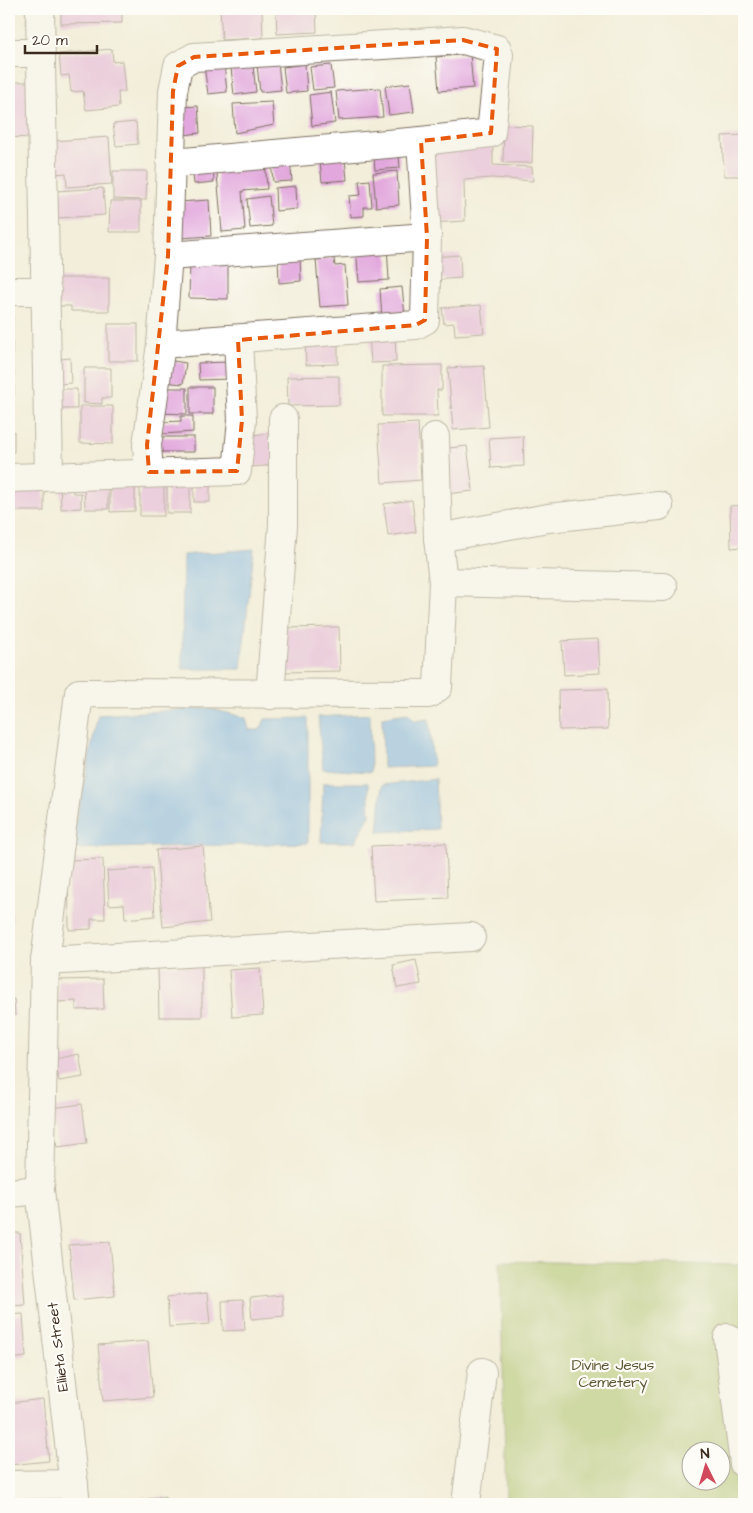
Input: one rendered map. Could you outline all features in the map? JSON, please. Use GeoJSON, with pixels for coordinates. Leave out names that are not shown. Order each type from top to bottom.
{"type":"FeatureCollection","features":[{"type":"Feature","properties":{"kind":"street"},"geometry":{"type":"LineString","coordinates":[[40,9],[47,291],[49,476]]}},
{"type":"Feature","properties":{"kind":"street"},"geometry":{"type":"LineString","coordinates":[[149,472],[148,446],[161,344],[168,256],[173,163],[173,91],[178,66],[194,57],[463,40],[497,49],[499,56],[491,133],[173,163]]}},
{"type":"Feature","properties":{"kind":"street"},"geometry":{"type":"LineString","coordinates":[[9,53],[40,53]]}},
{"type":"Feature","properties":{"kind":"street"},"geometry":{"type":"LineString","coordinates":[[161,344],[238,340],[416,325],[425,320],[427,237],[421,141]]}},
{"type":"Feature","properties":{"kind":"street"},"geometry":{"type":"LineString","coordinates":[[168,256],[427,237]]}},
{"type":"Feature","properties":{"kind":"street"},"geometry":{"type":"LineString","coordinates":[[9,291],[47,291]]}},
{"type":"Feature","properties":{"kind":"street"},"geometry":{"type":"LineString","coordinates":[[9,478],[149,472],[237,471],[242,420],[238,340]]}},
{"type":"Feature","properties":{"kind":"street"},"geometry":{"type":"LineString","coordinates":[[283,419],[283,525],[270,695],[429,694],[438,687],[442,582],[438,538],[435,437]]}},
{"type":"Feature","properties":{"kind":"street"},"geometry":{"type":"LineString","coordinates":[[438,538],[548,518],[660,506]]}},
{"type":"Feature","properties":{"kind":"street"},"geometry":{"type":"LineString","coordinates":[[442,582],[662,587]]}},
{"type":"Feature","properties":{"kind":"street","name":"Ellieta Street"},"geometry":{"type":"LineString","coordinates":[[75,1494],[40,1190],[45,961],[79,693],[270,695]]}},
{"type":"Feature","properties":{"kind":"street"},"geometry":{"type":"LineString","coordinates":[[45,961],[471,937]]}},
{"type":"Feature","properties":{"kind":"street"},"geometry":{"type":"LineString","coordinates":[[9,1192],[40,1190]]}},
{"type":"Feature","properties":{"kind":"street"},"geometry":{"type":"LineString","coordinates":[[728,1338],[744,1464]]}},
{"type":"Feature","properties":{"kind":"street"},"geometry":{"type":"LineString","coordinates":[[466,1504],[482,1372]]}},
{"type":"Feature","properties":{"kind":"street"},"geometry":{"type":"LineString","coordinates":[[9,1485],[75,1494]]}},
{"type":"Feature","properties":{"kind":"highlighted area"},"geometry":{"type":"Polygon","coordinates":[[[463,40],[497,49],[491,133],[421,141],[427,237],[425,320],[416,325],[238,340],[242,420],[237,471],[149,472],[147,445],[168,256],[173,91],[178,66],[194,57],[463,40]]]}},
{"type":"Feature","properties":{"kind":"green space","name":"Divine Jesus Cemetery"},"geometry":{"type":"Polygon","coordinates":[[[500,1261],[744,1265],[744,1504],[506,1504],[500,1261]]]}},
{"type":"Feature","properties":{"kind":"water"},"geometry":{"type":"Polygon","coordinates":[[[254,549],[241,669],[182,669],[183,555],[254,549]]]}},
{"type":"Feature","properties":{"kind":"water"},"geometry":{"type":"Polygon","coordinates":[[[209,708],[246,718],[249,730],[260,730],[265,719],[308,718],[308,843],[70,849],[98,715],[209,708]]]}},
{"type":"Feature","properties":{"kind":"water"},"geometry":{"type":"Polygon","coordinates":[[[408,713],[415,721],[429,719],[433,766],[383,768],[382,717],[408,713]]]}},
{"type":"Feature","properties":{"kind":"water"},"geometry":{"type":"Polygon","coordinates":[[[370,714],[371,772],[323,769],[318,717],[370,714]]]}},
{"type":"Feature","properties":{"kind":"water"},"geometry":{"type":"Polygon","coordinates":[[[435,779],[437,829],[378,832],[382,785],[435,779]]]}},
{"type":"Feature","properties":{"kind":"water"},"geometry":{"type":"Polygon","coordinates":[[[323,783],[368,783],[370,815],[355,842],[321,842],[323,783]]]}},
{"type":"Feature","properties":{"kind":"building"},"geometry":{"type":"Polygon","coordinates":[[[10,9],[12,34],[9,34],[10,9]]]}},
{"type":"Feature","properties":{"kind":"building"},"geometry":{"type":"Polygon","coordinates":[[[61,9],[122,9],[122,23],[61,24],[61,9]]]}},
{"type":"Feature","properties":{"kind":"building"},"geometry":{"type":"Polygon","coordinates":[[[220,9],[262,9],[263,38],[222,40],[220,9]]]}},
{"type":"Feature","properties":{"kind":"building"},"geometry":{"type":"Polygon","coordinates":[[[276,9],[316,9],[317,32],[277,34],[276,9]]]}},
{"type":"Feature","properties":{"kind":"building"},"geometry":{"type":"Polygon","coordinates":[[[376,9],[410,9],[410,10],[377,14],[376,9]]]}},
{"type":"Feature","properties":{"kind":"building"},"geometry":{"type":"Polygon","coordinates":[[[112,49],[113,62],[122,61],[125,92],[118,92],[119,107],[86,110],[83,91],[71,92],[69,75],[61,76],[59,54],[112,49]]]}},
{"type":"Feature","properties":{"kind":"building"},"geometry":{"type":"Polygon","coordinates":[[[470,54],[473,88],[439,91],[436,57],[470,54]]]}},
{"type":"Feature","properties":{"kind":"building"},"geometry":{"type":"Polygon","coordinates":[[[224,63],[227,92],[208,94],[204,66],[224,63]]]}},
{"type":"Feature","properties":{"kind":"building"},"geometry":{"type":"Polygon","coordinates":[[[278,63],[281,90],[260,92],[257,65],[278,63]]]}},
{"type":"Feature","properties":{"kind":"building"},"geometry":{"type":"Polygon","coordinates":[[[305,64],[307,91],[286,93],[283,67],[305,64]]]}},
{"type":"Feature","properties":{"kind":"building"},"geometry":{"type":"Polygon","coordinates":[[[331,65],[334,88],[313,90],[310,67],[331,65]]]}},
{"type":"Feature","properties":{"kind":"building"},"geometry":{"type":"Polygon","coordinates":[[[253,66],[256,92],[234,95],[231,68],[253,66]]]}},
{"type":"Feature","properties":{"kind":"building"},"geometry":{"type":"Polygon","coordinates":[[[9,82],[33,82],[31,138],[9,137],[9,82]]]}},
{"type":"Feature","properties":{"kind":"building"},"geometry":{"type":"Polygon","coordinates":[[[410,83],[414,112],[389,115],[385,86],[410,83]]]}},
{"type":"Feature","properties":{"kind":"building"},"geometry":{"type":"Polygon","coordinates":[[[380,88],[383,117],[339,120],[336,91],[380,88]]]}},
{"type":"Feature","properties":{"kind":"building"},"geometry":{"type":"Polygon","coordinates":[[[331,92],[335,123],[312,126],[309,95],[331,92]]]}},
{"type":"Feature","properties":{"kind":"building"},"geometry":{"type":"Polygon","coordinates":[[[272,102],[274,125],[235,133],[233,104],[272,102]]]}},
{"type":"Feature","properties":{"kind":"building"},"geometry":{"type":"Polygon","coordinates":[[[198,106],[200,133],[184,135],[182,107],[198,106]]]}},
{"type":"Feature","properties":{"kind":"building"},"geometry":{"type":"Polygon","coordinates":[[[136,122],[138,144],[116,146],[113,124],[136,122]]]}},
{"type":"Feature","properties":{"kind":"building"},"geometry":{"type":"Polygon","coordinates":[[[504,125],[533,126],[532,163],[503,163],[504,125]]]}},
{"type":"Feature","properties":{"kind":"building"},"geometry":{"type":"Polygon","coordinates":[[[744,135],[744,176],[724,176],[722,136],[744,135]]]}},
{"type":"Feature","properties":{"kind":"building"},"geometry":{"type":"Polygon","coordinates":[[[109,137],[112,184],[67,187],[66,173],[55,174],[53,141],[109,137]]]}},
{"type":"Feature","properties":{"kind":"building"},"geometry":{"type":"Polygon","coordinates":[[[398,144],[400,168],[375,170],[373,146],[398,144]]]}},
{"type":"Feature","properties":{"kind":"building"},"geometry":{"type":"Polygon","coordinates":[[[427,144],[493,147],[493,165],[532,167],[533,181],[492,178],[464,180],[465,221],[430,223],[427,144]]]}},
{"type":"Feature","properties":{"kind":"building"},"geometry":{"type":"Polygon","coordinates":[[[344,148],[347,180],[322,182],[319,150],[344,148]]]}},
{"type":"Feature","properties":{"kind":"building"},"geometry":{"type":"Polygon","coordinates":[[[265,159],[267,189],[242,191],[245,230],[222,232],[216,162],[265,159]]]}},
{"type":"Feature","properties":{"kind":"building"},"geometry":{"type":"Polygon","coordinates":[[[290,159],[292,181],[273,182],[271,160],[290,159]]]}},
{"type":"Feature","properties":{"kind":"building"},"geometry":{"type":"Polygon","coordinates":[[[213,163],[214,182],[194,184],[192,166],[213,163]]]}},
{"type":"Feature","properties":{"kind":"building"},"geometry":{"type":"Polygon","coordinates":[[[113,171],[147,171],[146,200],[113,199],[113,171]]]}},
{"type":"Feature","properties":{"kind":"building"},"geometry":{"type":"Polygon","coordinates":[[[397,171],[399,205],[376,207],[373,173],[397,171]]]}},
{"type":"Feature","properties":{"kind":"building"},"geometry":{"type":"Polygon","coordinates":[[[370,180],[372,207],[364,207],[364,216],[351,217],[349,196],[361,195],[359,181],[370,180]]]}},
{"type":"Feature","properties":{"kind":"building"},"geometry":{"type":"Polygon","coordinates":[[[296,186],[297,209],[276,211],[275,188],[296,186]]]}},
{"type":"Feature","properties":{"kind":"building"},"geometry":{"type":"Polygon","coordinates":[[[103,188],[105,215],[58,218],[56,191],[103,188]]]}},
{"type":"Feature","properties":{"kind":"building"},"geometry":{"type":"Polygon","coordinates":[[[269,196],[272,226],[250,228],[247,199],[269,196]]]}},
{"type":"Feature","properties":{"kind":"building"},"geometry":{"type":"Polygon","coordinates":[[[209,200],[211,236],[181,238],[179,202],[209,200]]]}},
{"type":"Feature","properties":{"kind":"building"},"geometry":{"type":"Polygon","coordinates":[[[110,201],[141,201],[141,232],[109,232],[110,201]]]}},
{"type":"Feature","properties":{"kind":"building"},"geometry":{"type":"Polygon","coordinates":[[[387,245],[389,280],[359,282],[356,248],[387,245]]]}},
{"type":"Feature","properties":{"kind":"building"},"geometry":{"type":"Polygon","coordinates":[[[460,255],[461,278],[432,280],[431,257],[460,255]]]}},
{"type":"Feature","properties":{"kind":"building"},"geometry":{"type":"Polygon","coordinates":[[[300,257],[301,281],[279,283],[278,258],[300,257]]]}},
{"type":"Feature","properties":{"kind":"building"},"geometry":{"type":"Polygon","coordinates":[[[334,258],[335,266],[345,265],[348,305],[320,307],[316,260],[334,258]]]}},
{"type":"Feature","properties":{"kind":"building"},"geometry":{"type":"Polygon","coordinates":[[[190,264],[228,264],[228,299],[189,298],[190,264]]]}},
{"type":"Feature","properties":{"kind":"building"},"geometry":{"type":"Polygon","coordinates":[[[58,278],[109,278],[109,311],[71,311],[71,306],[58,306],[58,278]]]}},
{"type":"Feature","properties":{"kind":"building"},"geometry":{"type":"Polygon","coordinates":[[[402,287],[405,316],[382,318],[380,289],[402,287]]]}},
{"type":"Feature","properties":{"kind":"building"},"geometry":{"type":"Polygon","coordinates":[[[481,305],[484,333],[455,335],[454,323],[444,324],[442,308],[481,305]]]}},
{"type":"Feature","properties":{"kind":"building"},"geometry":{"type":"Polygon","coordinates":[[[9,309],[13,309],[12,362],[9,362],[9,309]]]}},
{"type":"Feature","properties":{"kind":"building"},"geometry":{"type":"Polygon","coordinates":[[[108,324],[138,324],[138,361],[108,361],[108,324]]]}},
{"type":"Feature","properties":{"kind":"building"},"geometry":{"type":"Polygon","coordinates":[[[395,332],[396,362],[371,363],[369,333],[395,332]]]}},
{"type":"Feature","properties":{"kind":"building"},"geometry":{"type":"Polygon","coordinates":[[[338,340],[338,364],[306,365],[305,341],[338,340]]]}},
{"type":"Feature","properties":{"kind":"building"},"geometry":{"type":"Polygon","coordinates":[[[70,358],[71,383],[50,385],[49,360],[70,358]]]}},
{"type":"Feature","properties":{"kind":"building"},"geometry":{"type":"Polygon","coordinates":[[[167,360],[186,363],[183,384],[164,382],[167,360]]]}},
{"type":"Feature","properties":{"kind":"building"},"geometry":{"type":"Polygon","coordinates":[[[229,362],[229,379],[199,380],[198,363],[229,362]]]}},
{"type":"Feature","properties":{"kind":"building"},"geometry":{"type":"Polygon","coordinates":[[[442,365],[442,390],[437,390],[438,416],[382,416],[382,366],[442,365]]]}},
{"type":"Feature","properties":{"kind":"building"},"geometry":{"type":"Polygon","coordinates":[[[484,366],[489,427],[453,430],[448,368],[484,366]]]}},
{"type":"Feature","properties":{"kind":"building"},"geometry":{"type":"Polygon","coordinates":[[[84,368],[111,368],[111,398],[102,398],[102,404],[84,403],[84,368]]]}},
{"type":"Feature","properties":{"kind":"building"},"geometry":{"type":"Polygon","coordinates":[[[9,371],[14,371],[14,395],[9,395],[9,371]]]}},
{"type":"Feature","properties":{"kind":"building"},"geometry":{"type":"Polygon","coordinates":[[[339,376],[339,405],[288,406],[287,377],[339,376]]]}},
{"type":"Feature","properties":{"kind":"building"},"geometry":{"type":"Polygon","coordinates":[[[190,387],[213,387],[213,414],[190,414],[190,387]]]}},
{"type":"Feature","properties":{"kind":"building"},"geometry":{"type":"Polygon","coordinates":[[[160,388],[187,388],[187,414],[159,413],[160,388]]]}},
{"type":"Feature","properties":{"kind":"building"},"geometry":{"type":"Polygon","coordinates":[[[58,389],[77,389],[77,409],[59,409],[58,389]]]}},
{"type":"Feature","properties":{"kind":"building"},"geometry":{"type":"Polygon","coordinates":[[[80,406],[113,406],[113,444],[80,443],[80,406]]]}},
{"type":"Feature","properties":{"kind":"building"},"geometry":{"type":"Polygon","coordinates":[[[181,416],[193,416],[193,432],[163,434],[163,422],[181,421],[181,416]]]}},
{"type":"Feature","properties":{"kind":"building"},"geometry":{"type":"Polygon","coordinates":[[[418,423],[421,480],[382,483],[378,425],[418,423]]]}},
{"type":"Feature","properties":{"kind":"building"},"geometry":{"type":"Polygon","coordinates":[[[9,431],[14,431],[14,452],[9,451],[9,431]]]}},
{"type":"Feature","properties":{"kind":"building"},"geometry":{"type":"Polygon","coordinates":[[[276,433],[278,465],[250,467],[248,435],[276,433]]]}},
{"type":"Feature","properties":{"kind":"building"},"geometry":{"type":"Polygon","coordinates":[[[523,436],[524,466],[491,468],[489,438],[523,436]]]}},
{"type":"Feature","properties":{"kind":"building"},"geometry":{"type":"Polygon","coordinates":[[[160,437],[194,437],[194,452],[160,452],[160,437]]]}},
{"type":"Feature","properties":{"kind":"building"},"geometry":{"type":"Polygon","coordinates":[[[467,446],[473,491],[446,494],[440,449],[467,446]]]}},
{"type":"Feature","properties":{"kind":"building"},"geometry":{"type":"Polygon","coordinates":[[[12,478],[44,478],[44,511],[12,511],[12,478]]]}},
{"type":"Feature","properties":{"kind":"building"},"geometry":{"type":"Polygon","coordinates":[[[84,478],[108,478],[108,509],[85,509],[84,478]]]}},
{"type":"Feature","properties":{"kind":"building"},"geometry":{"type":"Polygon","coordinates":[[[140,478],[164,478],[164,516],[140,516],[140,478]]]}},
{"type":"Feature","properties":{"kind":"building"},"geometry":{"type":"Polygon","coordinates":[[[60,479],[73,479],[73,493],[81,493],[81,508],[61,509],[60,479]]]}},
{"type":"Feature","properties":{"kind":"building"},"geometry":{"type":"Polygon","coordinates":[[[167,480],[190,480],[190,513],[167,513],[167,480]]]}},
{"type":"Feature","properties":{"kind":"building"},"geometry":{"type":"Polygon","coordinates":[[[110,481],[135,481],[135,511],[110,512],[110,481]]]}},
{"type":"Feature","properties":{"kind":"building"},"geometry":{"type":"Polygon","coordinates":[[[194,482],[210,482],[210,502],[194,502],[194,482]]]}},
{"type":"Feature","properties":{"kind":"building"},"geometry":{"type":"Polygon","coordinates":[[[412,500],[416,532],[388,536],[384,504],[412,500]]]}},
{"type":"Feature","properties":{"kind":"building"},"geometry":{"type":"Polygon","coordinates":[[[744,505],[744,547],[731,548],[730,506],[744,505]]]}},
{"type":"Feature","properties":{"kind":"building"},"geometry":{"type":"Polygon","coordinates":[[[339,627],[340,671],[283,672],[283,628],[339,627]]]}},
{"type":"Feature","properties":{"kind":"building"},"geometry":{"type":"Polygon","coordinates":[[[598,639],[600,673],[564,675],[562,641],[598,639]]]}},
{"type":"Feature","properties":{"kind":"building"},"geometry":{"type":"Polygon","coordinates":[[[607,689],[608,729],[559,730],[558,690],[607,689]]]}},
{"type":"Feature","properties":{"kind":"building"},"geometry":{"type":"Polygon","coordinates":[[[446,843],[448,898],[374,901],[371,846],[446,843]]]}},
{"type":"Feature","properties":{"kind":"building"},"geometry":{"type":"Polygon","coordinates":[[[203,846],[210,922],[163,927],[156,850],[203,846]]]}},
{"type":"Feature","properties":{"kind":"building"},"geometry":{"type":"Polygon","coordinates":[[[9,859],[11,859],[11,899],[9,899],[9,859]]]}},
{"type":"Feature","properties":{"kind":"building"},"geometry":{"type":"Polygon","coordinates":[[[103,859],[105,919],[91,919],[91,929],[69,930],[68,860],[103,859]]]}},
{"type":"Feature","properties":{"kind":"building"},"geometry":{"type":"Polygon","coordinates":[[[152,868],[155,916],[125,919],[124,904],[109,905],[107,871],[152,868]]]}},
{"type":"Feature","properties":{"kind":"building"},"geometry":{"type":"Polygon","coordinates":[[[9,912],[12,912],[12,947],[9,947],[9,912]]]}},
{"type":"Feature","properties":{"kind":"building"},"geometry":{"type":"Polygon","coordinates":[[[416,960],[421,984],[397,988],[393,965],[416,960]]]}},
{"type":"Feature","properties":{"kind":"building"},"geometry":{"type":"Polygon","coordinates":[[[158,965],[202,965],[202,1017],[159,1017],[158,965]]]}},
{"type":"Feature","properties":{"kind":"building"},"geometry":{"type":"Polygon","coordinates":[[[260,968],[263,1015],[232,1017],[229,970],[260,968]]]}},
{"type":"Feature","properties":{"kind":"building"},"geometry":{"type":"Polygon","coordinates":[[[103,979],[104,1009],[76,1010],[76,1001],[58,1002],[58,980],[103,979]]]}},
{"type":"Feature","properties":{"kind":"building"},"geometry":{"type":"Polygon","coordinates":[[[9,999],[14,999],[15,1016],[9,1016],[9,999]]]}},
{"type":"Feature","properties":{"kind":"building"},"geometry":{"type":"Polygon","coordinates":[[[79,1054],[83,1077],[59,1081],[55,1059],[79,1054]]]}},
{"type":"Feature","properties":{"kind":"building"},"geometry":{"type":"Polygon","coordinates":[[[82,1104],[87,1143],[57,1147],[52,1108],[82,1104]]]}},
{"type":"Feature","properties":{"kind":"building"},"geometry":{"type":"Polygon","coordinates":[[[9,1233],[20,1233],[25,1305],[9,1306],[9,1233]]]}},
{"type":"Feature","properties":{"kind":"building"},"geometry":{"type":"Polygon","coordinates":[[[110,1242],[115,1296],[74,1300],[69,1245],[110,1242]]]}},
{"type":"Feature","properties":{"kind":"building"},"geometry":{"type":"Polygon","coordinates":[[[207,1293],[210,1324],[169,1327],[167,1297],[207,1293]]]}},
{"type":"Feature","properties":{"kind":"building"},"geometry":{"type":"Polygon","coordinates":[[[282,1295],[284,1316],[252,1319],[250,1298],[282,1295]]]}},
{"type":"Feature","properties":{"kind":"building"},"geometry":{"type":"Polygon","coordinates":[[[243,1300],[245,1330],[223,1331],[222,1301],[243,1300]]]}},
{"type":"Feature","properties":{"kind":"building"},"geometry":{"type":"Polygon","coordinates":[[[23,1314],[26,1357],[9,1359],[9,1315],[23,1314]]]}},
{"type":"Feature","properties":{"kind":"building"},"geometry":{"type":"Polygon","coordinates":[[[148,1341],[153,1397],[103,1401],[98,1345],[148,1341]]]}},
{"type":"Feature","properties":{"kind":"building"},"geometry":{"type":"Polygon","coordinates":[[[43,1399],[49,1461],[9,1465],[9,1403],[43,1399]]]}},
{"type":"Feature","properties":{"kind":"building"},"geometry":{"type":"Polygon","coordinates":[[[165,1496],[167,1504],[132,1504],[131,1502],[165,1496]]]}}]}
